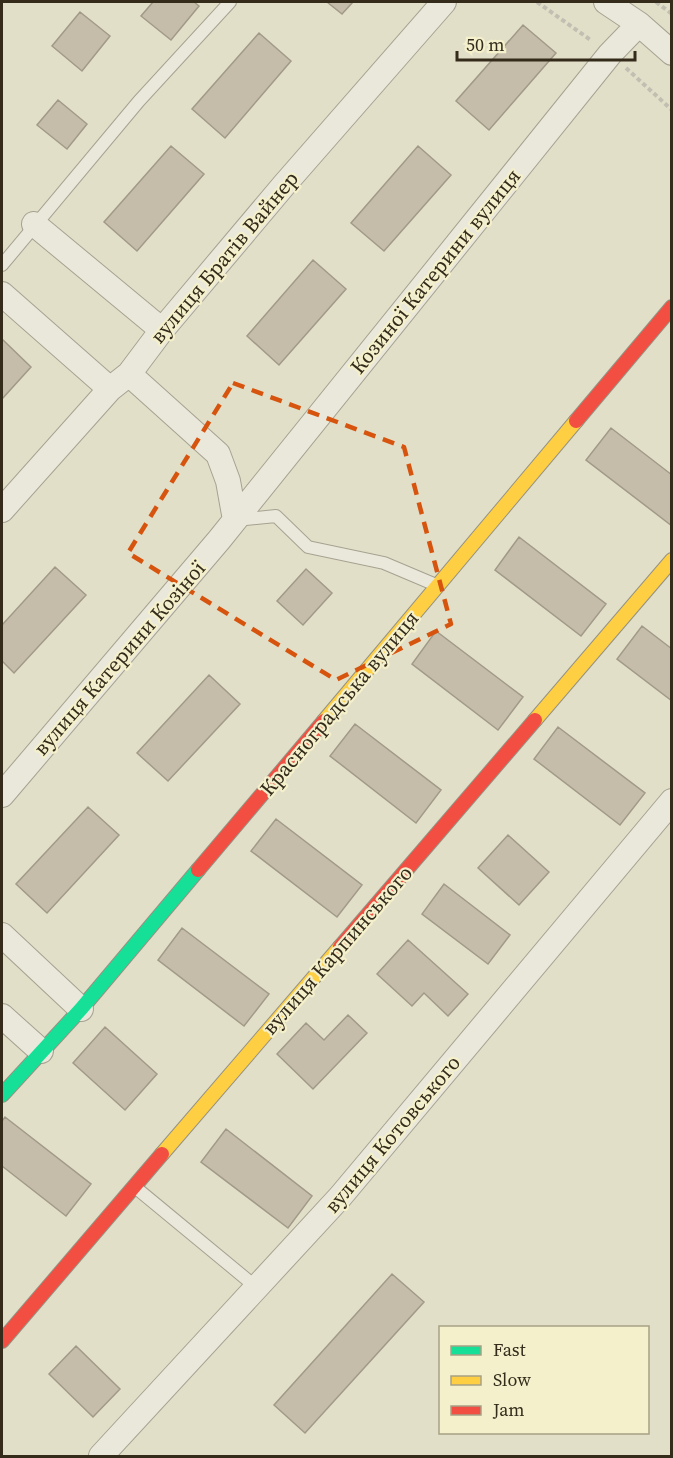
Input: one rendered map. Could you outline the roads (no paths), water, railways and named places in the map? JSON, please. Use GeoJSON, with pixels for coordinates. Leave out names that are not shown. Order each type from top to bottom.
{"type":"FeatureCollection","features":[{"type":"Feature","properties":{"kind":"street","name":"вулиця Братів Вайнер"},"geometry":{"type":"LineString","coordinates":[[2,510],[119,381],[284,185],[444,2]]}},
{"type":"Feature","properties":{"kind":"street"},"geometry":{"type":"LineString","coordinates":[[606,2],[639,24],[672,53]]}},
{"type":"Feature","properties":{"kind":"street","name":"Козиної Катерини вулиця"},"geometry":{"type":"LineString","coordinates":[[235,520],[610,54],[639,24]]}},
{"type":"Feature","properties":{"kind":"street"},"geometry":{"type":"LineString","coordinates":[[34,224],[162,330]]}},
{"type":"Feature","properties":{"kind":"street"},"geometry":{"type":"LineString","coordinates":[[2,294],[218,454],[228,481],[235,520]]}},
{"type":"Feature","properties":{"kind":"street","name":"Красноградська вулиця"},"geometry":{"type":"LineString","coordinates":[[2,1095],[81,1009],[672,307]]}},
{"type":"Feature","properties":{"kind":"street","name":"вулиця Катерини Козіної"},"geometry":{"type":"LineString","coordinates":[[2,795],[235,520]]}},
{"type":"Feature","properties":{"kind":"street","name":"вулиця Карпинського"},"geometry":{"type":"LineString","coordinates":[[2,1341],[672,560]]}},
{"type":"Feature","properties":{"kind":"street","name":"вулиця Котовського"},"geometry":{"type":"LineString","coordinates":[[101,1456],[340,1197],[672,801]]}},
{"type":"Feature","properties":{"kind":"street"},"geometry":{"type":"LineString","coordinates":[[2,935],[81,1009]]}},
{"type":"Feature","properties":{"kind":"street"},"geometry":{"type":"LineString","coordinates":[[2,1016],[41,1051]]}},
{"type":"Feature","properties":{"kind":"lane"},"geometry":{"type":"LineString","coordinates":[[2,265],[139,101],[230,2]]}},
{"type":"Feature","properties":{"kind":"lane"},"geometry":{"type":"LineString","coordinates":[[235,520],[276,516],[308,547],[384,563],[437,586]]}},
{"type":"Feature","properties":{"kind":"lane"},"geometry":{"type":"LineString","coordinates":[[134,1186],[256,1287]]}}]}
